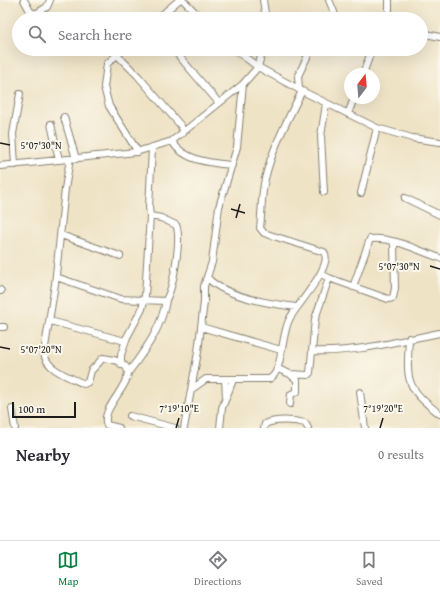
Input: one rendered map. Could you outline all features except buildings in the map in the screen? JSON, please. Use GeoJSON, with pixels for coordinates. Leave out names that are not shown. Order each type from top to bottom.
{"type":"FeatureCollection","features":[{"type":"Feature","properties":{"kind":"street"},"geometry":{"type":"LineString","coordinates":[[24,0],[32,12]]}},
{"type":"Feature","properties":{"kind":"street"},"geometry":{"type":"LineString","coordinates":[[38,12],[47,7],[50,0]]}},
{"type":"Feature","properties":{"kind":"street"},"geometry":{"type":"LineString","coordinates":[[165,12],[179,0]]}},
{"type":"Feature","properties":{"kind":"street"},"geometry":{"type":"LineString","coordinates":[[183,0],[195,12]]}},
{"type":"Feature","properties":{"kind":"street"},"geometry":{"type":"LineString","coordinates":[[262,0],[265,12]]}},
{"type":"Feature","properties":{"kind":"street"},"geometry":{"type":"LineString","coordinates":[[329,0],[334,12]]}},
{"type":"Feature","properties":{"kind":"street"},"geometry":{"type":"LineString","coordinates":[[388,12],[389,0]]}},
{"type":"Feature","properties":{"kind":"street"},"geometry":{"type":"LineString","coordinates":[[428,34],[440,37]]}},
{"type":"Feature","properties":{"kind":"street"},"geometry":{"type":"LineString","coordinates":[[114,56],[106,64],[104,87],[107,100],[114,115],[138,152]]}},
{"type":"Feature","properties":{"kind":"street"},"geometry":{"type":"LineString","coordinates":[[118,56],[138,76],[181,126],[183,133]]}},
{"type":"Feature","properties":{"kind":"street"},"geometry":{"type":"LineString","coordinates":[[179,56],[219,103]]}},
{"type":"Feature","properties":{"kind":"street"},"geometry":{"type":"LineString","coordinates":[[243,56],[258,67],[326,104],[377,128],[412,138],[440,142]]}},
{"type":"Feature","properties":{"kind":"street"},"geometry":{"type":"LineString","coordinates":[[0,166],[138,152],[152,149],[172,141],[243,84],[258,67],[260,56]]}},
{"type":"Feature","properties":{"kind":"street"},"geometry":{"type":"LineString","coordinates":[[192,388],[206,379],[269,379],[275,376],[278,370],[285,326],[296,307],[321,274],[326,259],[324,252],[264,233],[260,228],[263,192],[268,169],[301,90],[298,76],[308,56]]}},
{"type":"Feature","properties":{"kind":"street"},"geometry":{"type":"LineString","coordinates":[[365,68],[369,56]]}},
{"type":"Feature","properties":{"kind":"street"},"geometry":{"type":"LineString","coordinates":[[184,428],[192,388],[201,326],[204,286],[212,262],[219,207],[238,140],[243,84]]}},
{"type":"Feature","properties":{"kind":"street"},"geometry":{"type":"LineString","coordinates":[[15,165],[14,134],[20,94]]}},
{"type":"Feature","properties":{"kind":"street"},"geometry":{"type":"LineString","coordinates":[[324,192],[321,136],[326,104]]}},
{"type":"Feature","properties":{"kind":"street"},"geometry":{"type":"LineString","coordinates":[[348,114],[352,104]]}},
{"type":"Feature","properties":{"kind":"street"},"geometry":{"type":"LineString","coordinates":[[64,117],[73,159],[64,189],[56,277],[44,353],[47,364],[84,384],[88,382],[91,371],[100,364],[103,358],[120,364],[127,369],[128,373]]}},
{"type":"Feature","properties":{"kind":"street"},"geometry":{"type":"LineString","coordinates":[[50,124],[59,160]]}},
{"type":"Feature","properties":{"kind":"street"},"geometry":{"type":"LineString","coordinates":[[181,126],[189,128]]}},
{"type":"Feature","properties":{"kind":"street"},"geometry":{"type":"LineString","coordinates":[[361,193],[377,128]]}},
{"type":"Feature","properties":{"kind":"street"},"geometry":{"type":"LineString","coordinates":[[172,141],[179,150],[202,161],[232,165]]}},
{"type":"Feature","properties":{"kind":"street"},"geometry":{"type":"LineString","coordinates":[[120,364],[125,341],[142,309],[144,301],[150,216],[152,149]]}},
{"type":"Feature","properties":{"kind":"street"},"geometry":{"type":"LineString","coordinates":[[405,198],[440,215]]}},
{"type":"Feature","properties":{"kind":"street"},"geometry":{"type":"LineString","coordinates":[[119,428],[108,425],[106,419],[128,373],[145,350],[161,322],[178,250],[178,230],[176,225],[169,221],[150,216]]}},
{"type":"Feature","properties":{"kind":"street"},"geometry":{"type":"LineString","coordinates":[[61,235],[120,256]]}},
{"type":"Feature","properties":{"kind":"street"},"geometry":{"type":"LineString","coordinates":[[353,287],[370,239],[394,243],[426,252],[440,258]]}},
{"type":"Feature","properties":{"kind":"street"},"geometry":{"type":"LineString","coordinates":[[321,274],[353,287],[388,298],[393,298],[395,288],[394,243]]}},
{"type":"Feature","properties":{"kind":"street"},"geometry":{"type":"LineString","coordinates":[[56,277],[121,299],[161,302],[166,300]]}},
{"type":"Feature","properties":{"kind":"street"},"geometry":{"type":"LineString","coordinates":[[207,277],[214,285],[244,296],[296,307]]}},
{"type":"Feature","properties":{"kind":"street"},"geometry":{"type":"LineString","coordinates":[[278,370],[304,376],[309,374],[315,319],[329,278]]}},
{"type":"Feature","properties":{"kind":"street"},"geometry":{"type":"LineString","coordinates":[[50,321],[125,341]]}},
{"type":"Feature","properties":{"kind":"street"},"geometry":{"type":"LineString","coordinates":[[201,326],[281,350]]}},
{"type":"Feature","properties":{"kind":"street"},"geometry":{"type":"LineString","coordinates":[[312,351],[337,352],[360,350],[440,332]]}},
{"type":"Feature","properties":{"kind":"street"},"geometry":{"type":"LineString","coordinates":[[409,338],[406,368],[410,385],[440,414]]}},
{"type":"Feature","properties":{"kind":"street"},"geometry":{"type":"LineString","coordinates":[[290,374],[297,380],[298,387],[297,392],[291,394],[290,404]]}},
{"type":"Feature","properties":{"kind":"street"},"geometry":{"type":"LineString","coordinates":[[225,379],[226,398]]}},
{"type":"Feature","properties":{"kind":"street"},"geometry":{"type":"LineString","coordinates":[[220,428],[222,408],[234,380]]}},
{"type":"Feature","properties":{"kind":"street"},"geometry":{"type":"LineString","coordinates":[[360,392],[365,428]]}},
{"type":"Feature","properties":{"kind":"street"},"geometry":{"type":"LineString","coordinates":[[12,408],[15,428]]}},
{"type":"Feature","properties":{"kind":"street"},"geometry":{"type":"LineString","coordinates":[[130,416],[175,428]]}},
{"type":"Feature","properties":{"kind":"street"},"geometry":{"type":"LineString","coordinates":[[264,428],[265,424],[270,422],[294,421],[305,423],[308,428]]}}]}
